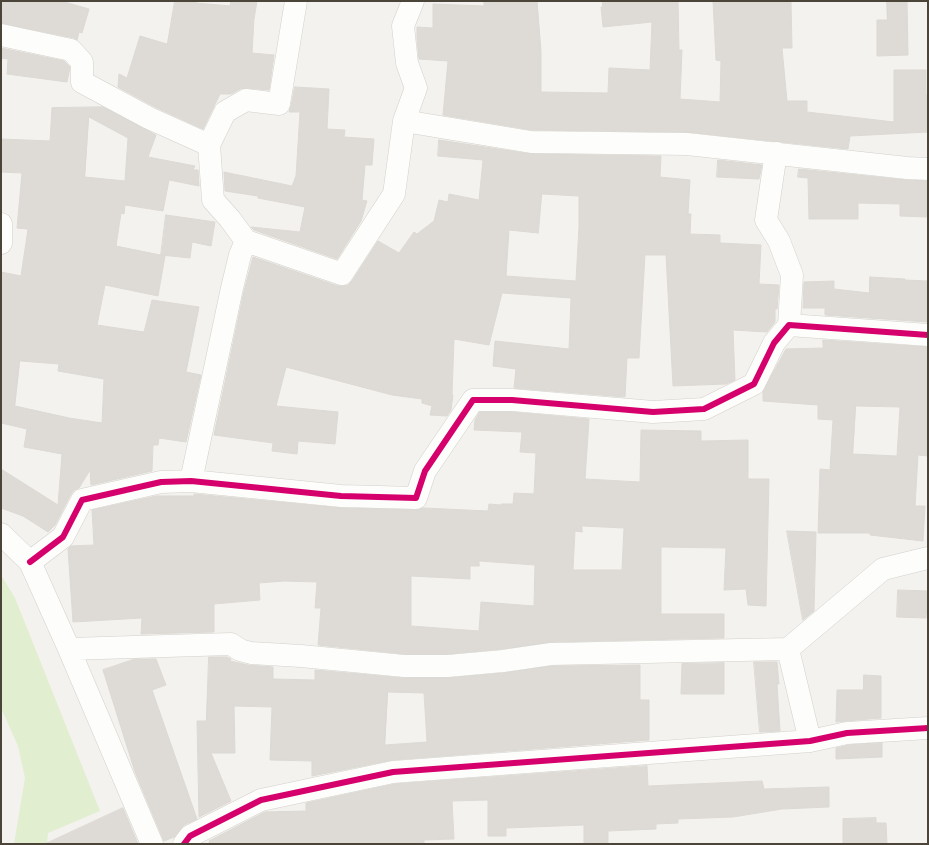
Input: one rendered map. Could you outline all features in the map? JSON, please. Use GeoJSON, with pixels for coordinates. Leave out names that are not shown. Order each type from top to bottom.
{"type":"FeatureCollection","features":[{"type":"Feature","properties":{"kind":"street"},"geometry":{"type":"LineString","coordinates":[[296,1],[278,104],[246,100],[224,112],[209,145],[213,200],[246,240],[342,274],[394,194],[404,121],[416,88],[407,63],[403,26],[413,1]]}},
{"type":"Feature","properties":{"kind":"street"},"geometry":{"type":"LineString","coordinates":[[1,35],[71,50],[82,62],[82,82],[149,118],[209,145]]}},
{"type":"Feature","properties":{"kind":"street"},"geometry":{"type":"LineString","coordinates":[[404,121],[532,142],[687,144],[928,169]]}},
{"type":"Feature","properties":{"kind":"street"},"geometry":{"type":"LineString","coordinates":[[30,562],[63,537],[82,500],[161,482],[191,481],[341,496],[416,498],[425,471],[473,400],[512,400],[653,412],[704,409],[754,384],[774,343],[789,325],[792,274],[779,241],[766,220],[776,154]]}},
{"type":"Feature","properties":{"kind":"street"},"geometry":{"type":"LineString","coordinates":[[1,224],[1,243]]}},
{"type":"Feature","properties":{"kind":"street"},"geometry":{"type":"LineString","coordinates":[[191,481],[232,288],[240,255],[246,240]]}},
{"type":"Feature","properties":{"kind":"street"},"geometry":{"type":"LineString","coordinates":[[789,325],[928,335]]}},
{"type":"Feature","properties":{"kind":"street"},"geometry":{"type":"LineString","coordinates":[[1,534],[30,562],[152,844]]}},
{"type":"Feature","properties":{"kind":"street"},"geometry":{"type":"LineString","coordinates":[[69,650],[231,644],[240,650],[251,653],[412,666],[456,665],[551,654],[788,649],[883,569],[928,558]]}},
{"type":"Feature","properties":{"kind":"street"},"geometry":{"type":"LineString","coordinates":[[788,649],[810,741]]}},
{"type":"Feature","properties":{"kind":"street"},"geometry":{"type":"LineString","coordinates":[[184,844],[190,836],[261,800],[393,772],[810,741],[847,733],[928,728]]}},
{"type":"Feature","properties":{"kind":"green space"},"geometry":{"type":"Polygon","coordinates":[[[1,575],[15,598],[100,811],[48,833],[47,844],[14,844],[25,778],[18,746],[1,708],[1,575]]]}},
{"type":"Feature","properties":{"kind":"building"},"geometry":{"type":"Polygon","coordinates":[[[1,1],[61,1],[89,9],[82,33],[79,32],[77,40],[74,38],[1,23],[1,1]]]}},
{"type":"Feature","properties":{"kind":"building"},"geometry":{"type":"Polygon","coordinates":[[[175,1],[196,1],[196,3],[230,6],[231,1],[257,1],[254,19],[252,53],[274,55],[269,90],[247,88],[240,89],[231,94],[220,94],[203,129],[155,107],[118,87],[119,74],[127,78],[140,36],[167,44],[175,1]]]}},
{"type":"Feature","properties":{"kind":"building"},"geometry":{"type":"Polygon","coordinates":[[[484,1],[537,1],[541,51],[541,92],[608,93],[609,68],[650,70],[652,22],[603,27],[601,7],[603,7],[602,1],[678,1],[679,50],[682,50],[680,99],[720,102],[721,61],[716,60],[713,1],[791,1],[792,48],[782,48],[787,101],[807,101],[807,112],[894,122],[894,70],[926,70],[928,132],[850,136],[848,149],[687,132],[532,130],[443,115],[448,61],[419,59],[417,27],[433,28],[433,4],[484,6],[484,1]]]}},
{"type":"Feature","properties":{"kind":"building"},"geometry":{"type":"Polygon","coordinates":[[[887,1],[907,1],[908,55],[877,56],[877,20],[887,20],[887,1]]]}},
{"type":"Feature","properties":{"kind":"building"},"geometry":{"type":"Polygon","coordinates":[[[1,48],[64,61],[70,67],[67,82],[7,74],[8,59],[1,58],[1,48]]]}},
{"type":"Feature","properties":{"kind":"building"},"geometry":{"type":"Polygon","coordinates":[[[295,87],[329,89],[327,129],[345,130],[344,137],[374,139],[372,165],[365,165],[362,200],[367,201],[361,221],[337,259],[254,230],[251,227],[300,232],[305,207],[258,198],[258,196],[225,191],[224,172],[292,186],[296,176],[300,112],[289,112],[295,87]]]}},
{"type":"Feature","properties":{"kind":"building"},"geometry":{"type":"Polygon","coordinates":[[[103,107],[156,135],[148,157],[195,166],[193,170],[198,170],[199,186],[169,180],[163,211],[125,205],[124,214],[121,213],[116,246],[165,256],[158,296],[105,285],[97,325],[144,332],[152,300],[199,307],[186,372],[201,375],[186,442],[159,438],[158,445],[153,445],[152,471],[91,485],[90,470],[79,488],[74,490],[71,494],[55,525],[48,532],[23,516],[1,508],[1,469],[58,505],[62,454],[24,447],[27,429],[1,423],[1,272],[21,276],[28,229],[17,228],[22,173],[1,172],[1,139],[50,141],[52,108],[103,107]],[[89,117],[85,177],[125,181],[128,138],[89,117]],[[20,361],[15,406],[69,418],[102,423],[104,379],[58,371],[59,364],[20,361]]]}},
{"type":"Feature","properties":{"kind":"building"},"geometry":{"type":"Polygon","coordinates":[[[439,140],[531,154],[661,156],[660,177],[690,180],[688,214],[691,214],[690,234],[720,235],[720,243],[761,245],[759,284],[779,285],[777,309],[775,309],[775,322],[767,332],[733,330],[735,380],[726,384],[673,386],[666,255],[645,255],[639,358],[627,358],[625,397],[514,388],[516,369],[493,366],[495,341],[569,349],[571,298],[502,293],[489,345],[454,339],[453,395],[451,410],[447,416],[430,415],[432,406],[422,403],[422,399],[392,395],[286,367],[276,406],[338,412],[335,444],[298,441],[297,454],[272,451],[273,443],[214,435],[244,291],[253,257],[338,286],[348,285],[378,241],[399,253],[414,232],[417,234],[434,221],[439,200],[448,202],[449,194],[479,200],[483,160],[438,156],[439,140]],[[542,194],[538,233],[509,230],[506,276],[576,281],[579,196],[542,194]]]}},
{"type":"Feature","properties":{"kind":"building"},"geometry":{"type":"Polygon","coordinates":[[[718,160],[762,165],[759,179],[717,177],[718,160]]]}},
{"type":"Feature","properties":{"kind":"building"},"geometry":{"type":"Polygon","coordinates":[[[799,169],[928,181],[928,217],[900,216],[900,204],[858,203],[858,219],[809,219],[808,178],[798,177],[799,169]]]}},
{"type":"Feature","properties":{"kind":"building"},"geometry":{"type":"Polygon","coordinates":[[[166,215],[215,222],[211,246],[192,242],[190,258],[161,255],[166,215]]]}},
{"type":"Feature","properties":{"kind":"building"},"geometry":{"type":"Polygon","coordinates":[[[870,277],[928,281],[928,322],[825,315],[825,308],[803,308],[804,282],[834,281],[834,289],[869,293],[870,277]]]}},
{"type":"Feature","properties":{"kind":"building"},"geometry":{"type":"Polygon","coordinates":[[[823,340],[928,347],[928,456],[918,455],[915,506],[925,506],[923,541],[870,535],[870,533],[818,533],[820,469],[830,470],[833,420],[818,419],[818,405],[763,401],[763,391],[786,349],[823,348],[823,340]],[[856,406],[853,454],[897,456],[900,407],[856,406]]]}},
{"type":"Feature","properties":{"kind":"building"},"geometry":{"type":"Polygon","coordinates":[[[480,412],[511,412],[589,419],[585,479],[640,482],[641,430],[701,431],[701,441],[748,440],[748,479],[769,479],[766,606],[748,605],[746,589],[724,590],[726,548],[661,547],[661,614],[724,614],[724,638],[551,642],[502,649],[447,654],[405,654],[318,645],[321,608],[315,608],[317,582],[284,581],[259,583],[260,600],[214,604],[214,632],[141,634],[142,618],[73,622],[68,549],[71,546],[94,545],[92,510],[156,496],[194,496],[194,494],[341,508],[416,510],[424,508],[488,511],[489,504],[513,504],[514,493],[534,494],[536,453],[520,452],[522,432],[474,430],[475,420],[480,412]],[[582,526],[582,532],[575,531],[573,570],[622,570],[624,528],[582,526]],[[479,561],[479,566],[470,566],[470,579],[411,576],[411,626],[479,631],[481,602],[534,606],[535,565],[479,561]]]}},
{"type":"Feature","properties":{"kind":"building"},"geometry":{"type":"Polygon","coordinates":[[[787,531],[816,532],[814,611],[803,620],[787,531]]]}},
{"type":"Feature","properties":{"kind":"building"},"geometry":{"type":"Polygon","coordinates":[[[898,590],[928,591],[926,618],[897,617],[898,590]]]}},
{"type":"Feature","properties":{"kind":"building"},"geometry":{"type":"Polygon","coordinates":[[[209,657],[227,657],[231,659],[230,661],[248,665],[273,667],[273,679],[315,680],[315,670],[403,678],[448,678],[504,673],[552,666],[640,665],[640,700],[649,700],[649,740],[392,760],[312,776],[312,761],[270,760],[272,707],[234,706],[235,753],[211,753],[231,801],[199,817],[197,721],[206,721],[209,657]],[[388,692],[385,745],[427,742],[424,693],[388,692]]]}},
{"type":"Feature","properties":{"kind":"building"},"geometry":{"type":"Polygon","coordinates":[[[135,659],[156,659],[166,685],[152,690],[197,819],[184,825],[174,837],[164,841],[135,772],[103,670],[135,659]]]}},
{"type":"Feature","properties":{"kind":"building"},"geometry":{"type":"Polygon","coordinates":[[[754,662],[777,662],[780,731],[760,732],[754,662]]]}},
{"type":"Feature","properties":{"kind":"building"},"geometry":{"type":"Polygon","coordinates":[[[724,663],[724,694],[681,694],[682,664],[724,663]]]}},
{"type":"Feature","properties":{"kind":"building"},"geometry":{"type":"Polygon","coordinates":[[[864,675],[881,676],[881,718],[836,722],[837,690],[863,690],[864,675]]]}},
{"type":"Feature","properties":{"kind":"building"},"geometry":{"type":"Polygon","coordinates":[[[882,743],[882,757],[836,759],[836,748],[849,745],[882,743]]]}},
{"type":"Feature","properties":{"kind":"building"},"geometry":{"type":"Polygon","coordinates":[[[647,766],[648,786],[762,781],[764,789],[829,787],[829,807],[782,809],[733,817],[678,819],[678,823],[656,824],[656,829],[608,831],[608,844],[584,844],[584,825],[506,828],[506,836],[488,836],[488,800],[452,801],[454,839],[424,840],[424,844],[210,844],[209,841],[265,812],[306,811],[306,803],[395,784],[647,766]]]}},
{"type":"Feature","properties":{"kind":"building"},"geometry":{"type":"Polygon","coordinates":[[[123,808],[138,844],[45,844],[123,808]]]}},
{"type":"Feature","properties":{"kind":"building"},"geometry":{"type":"Polygon","coordinates":[[[876,818],[876,823],[886,823],[887,844],[843,844],[843,819],[876,818]]]}},
{"type":"Feature","properties":{"kind":"cycle path"},"geometry":{"type":"LineString","coordinates":[[30,562],[63,537],[82,500],[161,482],[191,481],[341,496],[416,498],[425,471],[473,400],[512,400],[653,412],[704,409],[754,384],[774,343],[789,325],[928,335]]}},
{"type":"Feature","properties":{"kind":"cycle path"},"geometry":{"type":"LineString","coordinates":[[184,844],[190,836],[261,800],[393,772],[810,741],[847,733],[928,728]]}}]}
